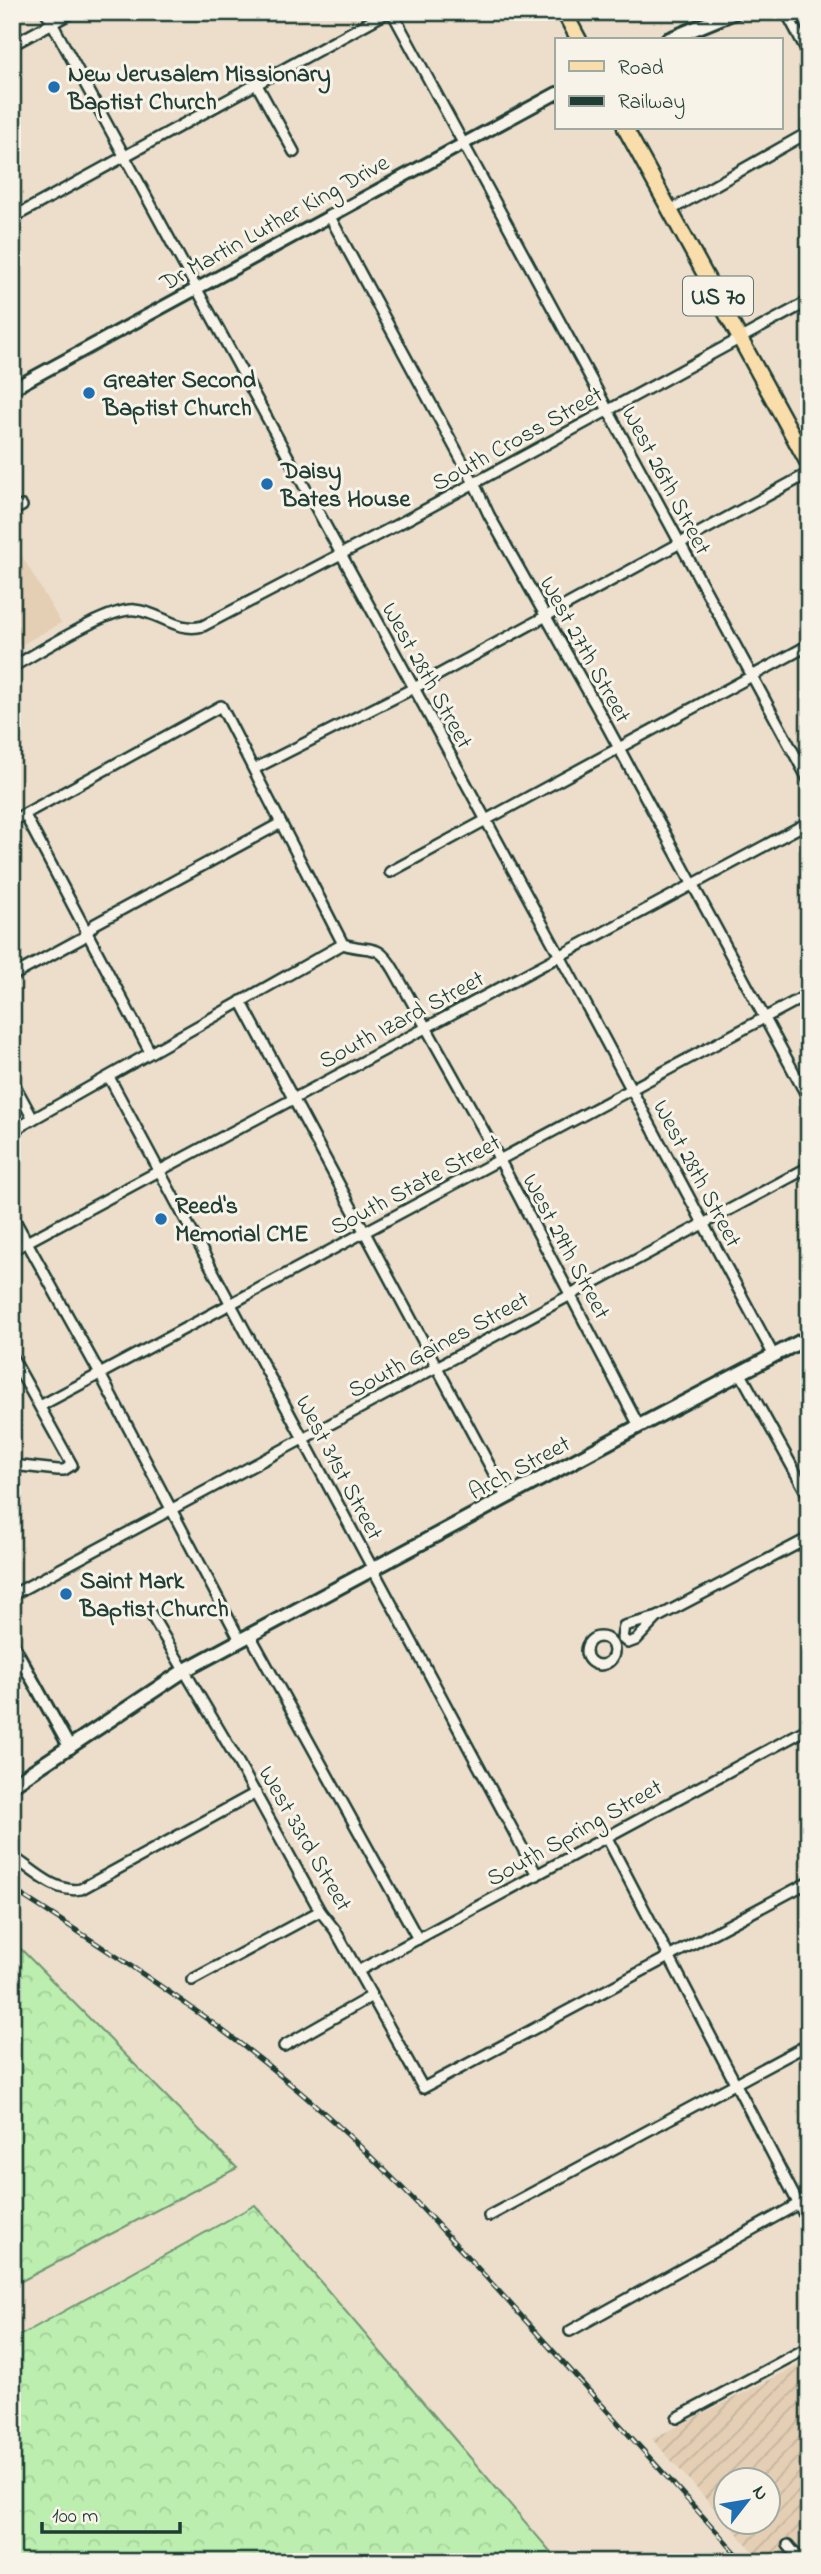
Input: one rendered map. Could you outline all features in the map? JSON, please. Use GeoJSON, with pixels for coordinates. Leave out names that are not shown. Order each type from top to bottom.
{"type":"FeatureCollection","features":[{"type":"Feature","properties":{"kind":"main road"},"geometry":{"type":"LineString","coordinates":[[564,12],[578,38]]}},
{"type":"Feature","properties":{"kind":"main road"},"geometry":{"type":"LineString","coordinates":[[672,38],[735,12]]}},
{"type":"Feature","properties":{"kind":"main road","name":"US 70"},"geometry":{"type":"LineString","coordinates":[[626,130],[809,465]]}},
{"type":"Feature","properties":{"kind":"main road","name":"Arch Street"},"geometry":{"type":"LineString","coordinates":[[12,1785],[185,1670],[809,1337]]}},
{"type":"Feature","properties":{"kind":"street","name":"West 28th Street"},"geometry":{"type":"LineString","coordinates":[[46,12],[560,956],[774,1356]]}},
{"type":"Feature","properties":{"kind":"street"},"geometry":{"type":"LineString","coordinates":[[12,45],[73,12]]}},
{"type":"Feature","properties":{"kind":"street"},"geometry":{"type":"LineString","coordinates":[[12,218],[390,12]]}},
{"type":"Feature","properties":{"kind":"street","name":"West 26th Street"},"geometry":{"type":"LineString","coordinates":[[390,12],[809,780]]}},
{"type":"Feature","properties":{"kind":"street"},"geometry":{"type":"LineString","coordinates":[[786,12],[809,55]]}},
{"type":"Feature","properties":{"kind":"street"},"geometry":{"type":"LineString","coordinates":[[257,85],[294,152]]}},
{"type":"Feature","properties":{"kind":"street","name":"Dr Martin Luther King Drive"},"geometry":{"type":"LineString","coordinates":[[12,389],[555,94]]}},
{"type":"Feature","properties":{"kind":"street"},"geometry":{"type":"LineString","coordinates":[[671,210],[809,132]]}},
{"type":"Feature","properties":{"kind":"street","name":"West 27th Street"},"geometry":{"type":"LineString","coordinates":[[330,217],[489,515],[547,616],[809,1100]]}},
{"type":"Feature","properties":{"kind":"street","name":"South Cross Street"},"geometry":{"type":"LineString","coordinates":[[12,667],[101,620],[127,610],[145,612],[184,628],[203,626],[809,301]]}},
{"type":"Feature","properties":{"kind":"street"},"geometry":{"type":"LineString","coordinates":[[254,769],[414,688],[809,473]]}},
{"type":"Feature","properties":{"kind":"street"},"geometry":{"type":"LineString","coordinates":[[12,511],[22,506]]}},
{"type":"Feature","properties":{"kind":"street"},"geometry":{"type":"LineString","coordinates":[[390,872],[809,645]]}},
{"type":"Feature","properties":{"kind":"street"},"geometry":{"type":"LineString","coordinates":[[12,821],[220,706],[343,944],[12,1130]]}},
{"type":"Feature","properties":{"kind":"street"},"geometry":{"type":"LineString","coordinates":[[25,815],[150,1052]]}},
{"type":"Feature","properties":{"kind":"street","name":"South Izard Street"},"geometry":{"type":"LineString","coordinates":[[12,1250],[809,822]]}},
{"type":"Feature","properties":{"kind":"street"},"geometry":{"type":"LineString","coordinates":[[12,976],[88,934],[95,924],[281,823]]}},
{"type":"Feature","properties":{"kind":"street","name":"West 29th Street"},"geometry":{"type":"LineString","coordinates":[[343,944],[384,954],[500,1160],[639,1426]]}},
{"type":"Feature","properties":{"kind":"street","name":"South State Street"},"geometry":{"type":"LineString","coordinates":[[40,1406],[809,995]]}},
{"type":"Feature","properties":{"kind":"street"},"geometry":{"type":"LineString","coordinates":[[242,1001],[507,1498]]}},
{"type":"Feature","properties":{"kind":"street","name":"West 31st Street"},"geometry":{"type":"LineString","coordinates":[[109,1077],[537,1875]]}},
{"type":"Feature","properties":{"kind":"street"},"geometry":{"type":"LineString","coordinates":[[12,1080],[33,1119]]}},
{"type":"Feature","properties":{"kind":"street","name":"South Gaines Street"},"geometry":{"type":"LineString","coordinates":[[12,1595],[809,1167]]}},
{"type":"Feature","properties":{"kind":"street"},"geometry":{"type":"LineString","coordinates":[[12,1215],[171,1510],[418,1939]]}},
{"type":"Feature","properties":{"kind":"street"},"geometry":{"type":"LineString","coordinates":[[12,1357],[72,1465],[64,1470],[12,1465]]}},
{"type":"Feature","properties":{"kind":"street"},"geometry":{"type":"LineString","coordinates":[[741,1374],[809,1497]]}},
{"type":"Feature","properties":{"kind":"street"},"geometry":{"type":"LineString","coordinates":[[658,1617],[636,1640],[628,1643],[622,1638],[624,1626],[658,1617],[809,1538]]}},
{"type":"Feature","properties":{"kind":"street","name":"West 33rd Street"},"geometry":{"type":"LineString","coordinates":[[149,1611],[256,1793],[320,1911],[335,1930],[423,2088],[670,1956]]}},
{"type":"Feature","properties":{"kind":"street"},"geometry":{"type":"LineString","coordinates":[[613,1643],[622,1638]]}},
{"type":"Feature","properties":{"kind":"street"},"geometry":{"type":"LineString","coordinates":[[12,1643],[70,1748]]}},
{"type":"Feature","properties":{"kind":"street","name":"South Spring Street"},"geometry":{"type":"LineString","coordinates":[[358,1971],[809,1728]]}},
{"type":"Feature","properties":{"kind":"street"},"geometry":{"type":"LineString","coordinates":[[12,1856],[59,1887],[81,1889],[256,1793]]}},
{"type":"Feature","properties":{"kind":"street"},"geometry":{"type":"LineString","coordinates":[[606,1836],[809,2224]]}},
{"type":"Feature","properties":{"kind":"street"},"geometry":{"type":"LineString","coordinates":[[670,1956],[809,1882]]}},
{"type":"Feature","properties":{"kind":"street"},"geometry":{"type":"LineString","coordinates":[[192,1980],[320,1911]]}},
{"type":"Feature","properties":{"kind":"street"},"geometry":{"type":"LineString","coordinates":[[284,2046],[370,1997]]}},
{"type":"Feature","properties":{"kind":"street"},"geometry":{"type":"LineString","coordinates":[[489,2216],[809,2044]]}},
{"type":"Feature","properties":{"kind":"street"},"geometry":{"type":"LineString","coordinates":[[570,2331],[809,2198]]}},
{"type":"Feature","properties":{"kind":"street"},"geometry":{"type":"LineString","coordinates":[[677,2418],[809,2347]]}},
{"type":"Feature","properties":{"kind":"street"},"geometry":{"type":"LineString","coordinates":[[788,2545],[802,2562]]}},
{"type":"Feature","properties":{"kind":"shaded area"},"geometry":{"type":"Polygon","coordinates":[[[12,539],[61,623],[12,650],[12,539]]]}},
{"type":"Feature","properties":{"kind":"shaded area"},"geometry":{"type":"Polygon","coordinates":[[[809,2360],[809,2562],[763,2562],[740,2536],[782,2536],[782,2466],[712,2466],[712,2505],[652,2439],[809,2360]]]}},
{"type":"Feature","properties":{"kind":"green space"},"geometry":{"type":"Polygon","coordinates":[[[12,1940],[237,2168],[12,2286],[12,1940]]]}},
{"type":"Feature","properties":{"kind":"green space"},"geometry":{"type":"Polygon","coordinates":[[[255,2205],[559,2562],[12,2562],[12,2340],[255,2205]]]}},
{"type":"Feature","properties":{"kind":"railway"},"geometry":{"type":"LineString","coordinates":[[12,1889],[191,2007],[260,2059],[326,2114],[448,2236],[744,2562]]}},
{"type":"Feature","properties":{"kind":"place","name":"New Jerusalem Missionary Baptist Church"},"geometry":{"type":"Point","coordinates":[54,87]}},
{"type":"Feature","properties":{"kind":"place","name":"Greater Second Baptist Church"},"geometry":{"type":"Point","coordinates":[89,393]}},
{"type":"Feature","properties":{"kind":"place","name":"Daisy Bates House"},"geometry":{"type":"Point","coordinates":[267,484]}},
{"type":"Feature","properties":{"kind":"place","name":"Reed's Memorial CME"},"geometry":{"type":"Point","coordinates":[161,1219]}},
{"type":"Feature","properties":{"kind":"place","name":"Saint Mark Baptist Church"},"geometry":{"type":"Point","coordinates":[66,1594]}}]}
